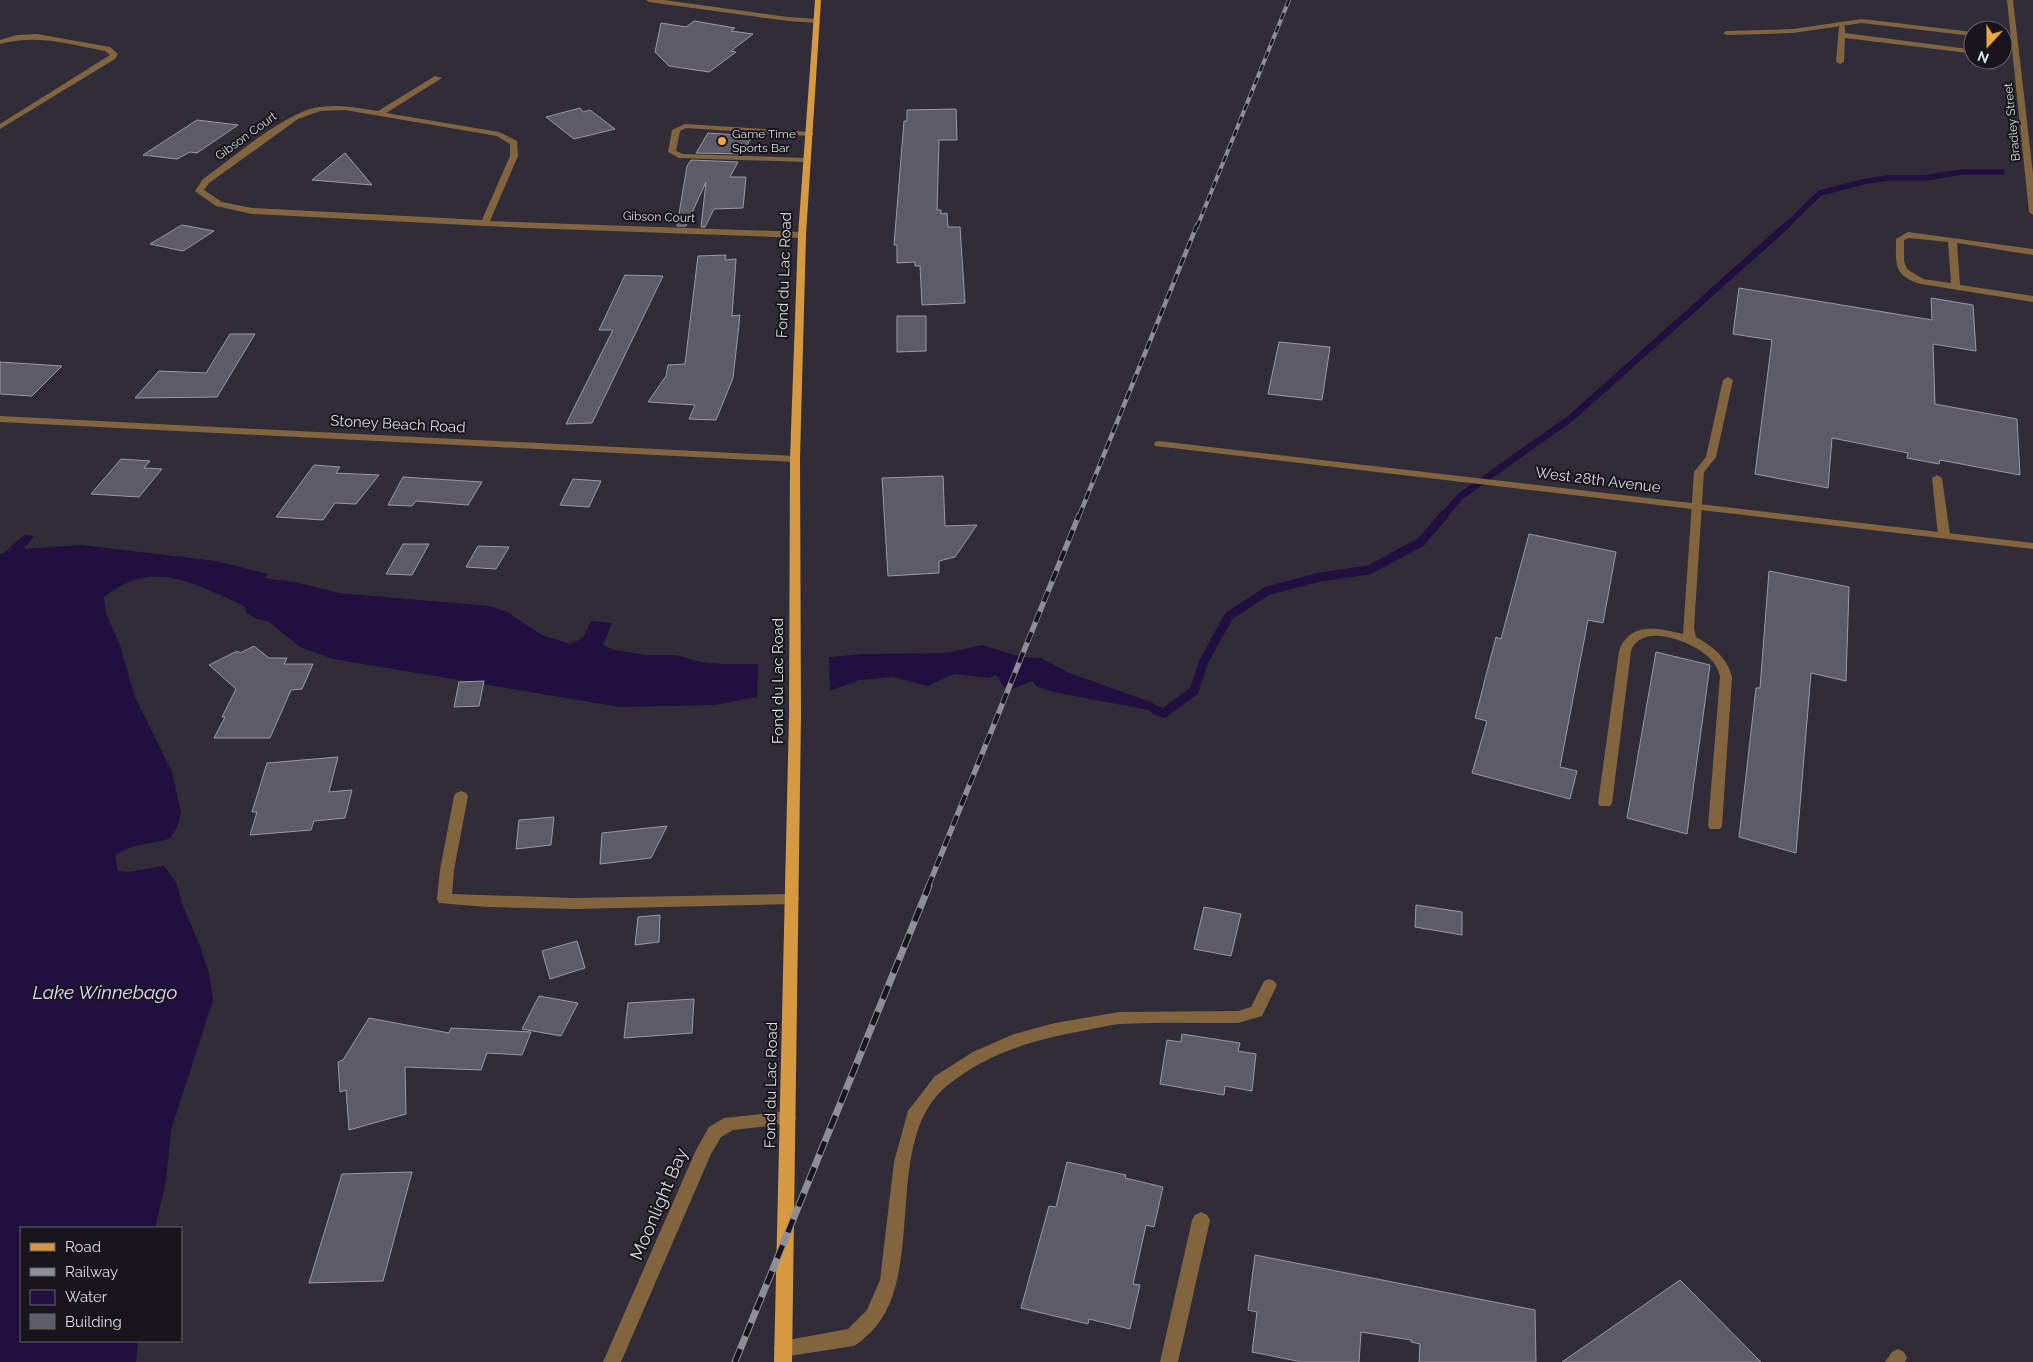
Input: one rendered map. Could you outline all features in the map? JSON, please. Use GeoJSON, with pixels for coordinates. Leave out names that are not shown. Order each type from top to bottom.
{"type":"FeatureCollection","features":[{"type":"Feature","properties":{"kind":"main road","name":"Fond du Lac Road"},"geometry":{"type":"LineString","coordinates":[[783,1355],[796,642],[795,459],[802,235],[818,0]]}},
{"type":"Feature","properties":{"kind":"street"},"geometry":{"type":"LineString","coordinates":[[648,0],[788,19],[817,20]]}},
{"type":"Feature","properties":{"kind":"street","name":"Bradley Street"},"geometry":{"type":"LineString","coordinates":[[2010,0],[2033,212]]}},
{"type":"Feature","properties":{"kind":"street"},"geometry":{"type":"LineString","coordinates":[[1840,62],[1842,22]]}},
{"type":"Feature","properties":{"kind":"street"},"geometry":{"type":"LineString","coordinates":[[1727,34],[1792,32],[1827,27],[1842,22],[1869,22],[1963,33]]}},
{"type":"Feature","properties":{"kind":"street"},"geometry":{"type":"LineString","coordinates":[[1841,35],[1963,50]]}},
{"type":"Feature","properties":{"kind":"street"},"geometry":{"type":"LineString","coordinates":[[0,42],[32,36],[107,49],[114,54],[0,127]]}},
{"type":"Feature","properties":{"kind":"street"},"geometry":{"type":"LineString","coordinates":[[380,113],[438,78]]}},
{"type":"Feature","properties":{"kind":"street","name":"Gibson Court"},"geometry":{"type":"LineString","coordinates":[[485,223],[514,156],[514,143],[499,134],[345,108],[318,109],[294,117],[230,162],[206,181],[199,191],[219,204],[252,211],[485,223],[802,235]]}},
{"type":"Feature","properties":{"kind":"street"},"geometry":{"type":"LineString","coordinates":[[808,160],[682,156],[672,152],[676,130],[685,126],[810,134]]}},
{"type":"Feature","properties":{"kind":"street"},"geometry":{"type":"LineString","coordinates":[[2033,252],[1908,235],[1900,239],[1901,270],[1906,276],[1921,281],[2033,299]]}},
{"type":"Feature","properties":{"kind":"street"},"geometry":{"type":"LineString","coordinates":[[1952,240],[1956,287]]}},
{"type":"Feature","properties":{"kind":"street"},"geometry":{"type":"LineString","coordinates":[[1690,639],[1688,628],[1699,472],[1711,457],[1728,380]]}},
{"type":"Feature","properties":{"kind":"street","name":"Stoney Beach Road"},"geometry":{"type":"LineString","coordinates":[[0,419],[795,459]]}},
{"type":"Feature","properties":{"kind":"street","name":"West 28th Avenue"},"geometry":{"type":"LineString","coordinates":[[1159,444],[2033,546]]}},
{"type":"Feature","properties":{"kind":"street"},"geometry":{"type":"LineString","coordinates":[[1937,478],[1944,535]]}},
{"type":"Feature","properties":{"kind":"street"},"geometry":{"type":"LineString","coordinates":[[1605,803],[1625,651],[1630,640],[1639,634],[1651,633],[1690,639],[1716,656],[1724,666],[1726,677],[1716,826]]}},
{"type":"Feature","properties":{"kind":"street"},"geometry":{"type":"LineString","coordinates":[[461,796],[447,870],[444,899],[486,902],[564,903],[792,899]]}},
{"type":"Feature","properties":{"kind":"street"},"geometry":{"type":"LineString","coordinates":[[783,1355],[853,1337],[874,1316],[889,1280],[902,1162],[916,1112],[941,1081],[979,1057],[1019,1038],[1056,1029],[1119,1018],[1238,1018],[1257,1012],[1268,985]]}},
{"type":"Feature","properties":{"kind":"street","name":"Moonlight Bay"},"geometry":{"type":"LineString","coordinates":[[612,1362],[704,1150],[715,1132],[730,1123],[788,1118]]}},
{"type":"Feature","properties":{"kind":"street"},"geometry":{"type":"LineString","coordinates":[[1169,1362],[1201,1220]]}},
{"type":"Feature","properties":{"kind":"water","name":"Lake Winnebago"},"geometry":{"type":"Polygon","coordinates":[[[24,535],[34,536],[24,549],[81,545],[216,561],[268,574],[264,578],[299,583],[338,593],[489,606],[507,612],[542,635],[570,644],[583,638],[591,621],[612,623],[603,645],[614,650],[646,655],[675,655],[701,662],[722,664],[756,664],[863,654],[948,653],[982,645],[1021,657],[1041,658],[1067,672],[1153,703],[1164,713],[1054,692],[1037,687],[1032,681],[1007,691],[996,675],[989,678],[954,674],[928,686],[892,677],[860,680],[826,692],[751,698],[716,705],[620,707],[333,659],[300,647],[268,621],[257,619],[246,613],[245,607],[240,604],[179,579],[154,576],[141,578],[117,588],[104,597],[106,613],[120,645],[135,697],[172,772],[181,813],[177,828],[169,839],[131,847],[115,855],[118,871],[128,872],[164,866],[176,882],[184,909],[199,943],[209,973],[213,1000],[171,1130],[166,1181],[155,1227],[20,1227],[20,1342],[138,1342],[136,1362],[0,1362],[0,554],[4,553],[24,535]]]}},
{"type":"Feature","properties":{"kind":"pier"},"geometry":{"type":"Polygon","coordinates":[[[829,655],[830,693],[757,700],[758,661],[829,655]]]}},
{"type":"Feature","properties":{"kind":"building"},"geometry":{"type":"Polygon","coordinates":[[[694,21],[735,28],[731,31],[753,34],[731,51],[736,52],[709,72],[669,66],[655,52],[661,23],[686,27],[694,21]]]}},
{"type":"Feature","properties":{"kind":"building"},"geometry":{"type":"Polygon","coordinates":[[[580,108],[583,112],[590,110],[615,129],[574,139],[546,117],[580,108]]]}},
{"type":"Feature","properties":{"kind":"building"},"geometry":{"type":"Polygon","coordinates":[[[956,109],[957,140],[939,140],[937,210],[941,210],[941,214],[947,213],[948,227],[960,227],[965,303],[922,305],[920,266],[915,266],[915,262],[897,263],[897,245],[894,245],[904,121],[907,121],[907,110],[956,109]]]}},
{"type":"Feature","properties":{"kind":"building"},"geometry":{"type":"Polygon","coordinates":[[[197,120],[238,125],[197,153],[190,152],[177,159],[143,155],[197,120]]]}},
{"type":"Feature","properties":{"kind":"building","name":"Game Time Sports Bar"},"geometry":{"type":"Polygon","coordinates":[[[708,133],[739,135],[738,137],[751,138],[742,154],[696,153],[708,133]]]}},
{"type":"Feature","properties":{"kind":"building"},"geometry":{"type":"Polygon","coordinates":[[[345,153],[372,185],[312,180],[345,153]]]}},
{"type":"Feature","properties":{"kind":"building"},"geometry":{"type":"Polygon","coordinates":[[[691,160],[738,162],[730,177],[746,177],[743,208],[714,209],[705,227],[701,227],[706,182],[686,226],[677,226],[687,166],[691,160]]]}},
{"type":"Feature","properties":{"kind":"building"},"geometry":{"type":"Polygon","coordinates":[[[182,225],[214,231],[183,251],[150,244],[182,225]]]}},
{"type":"Feature","properties":{"kind":"building"},"geometry":{"type":"Polygon","coordinates":[[[726,255],[725,260],[736,259],[732,316],[740,315],[733,378],[716,420],[689,419],[695,405],[648,402],[666,376],[668,365],[685,364],[698,256],[726,255]]]}},
{"type":"Feature","properties":{"kind":"building"},"geometry":{"type":"Polygon","coordinates":[[[625,275],[663,276],[592,423],[566,424],[613,330],[599,330],[625,275]]]}},
{"type":"Feature","properties":{"kind":"building"},"geometry":{"type":"Polygon","coordinates":[[[1739,288],[1932,320],[1931,298],[1973,305],[1976,351],[1933,344],[1935,404],[2017,419],[2020,475],[1940,460],[1939,464],[1907,458],[1908,453],[1832,438],[1828,488],[1755,474],[1772,340],[1733,334],[1739,288]]]}},
{"type":"Feature","properties":{"kind":"building"},"geometry":{"type":"Polygon","coordinates":[[[897,316],[926,316],[926,351],[897,352],[897,316]]]}},
{"type":"Feature","properties":{"kind":"building"},"geometry":{"type":"Polygon","coordinates":[[[230,334],[255,334],[217,397],[135,398],[159,371],[206,373],[230,334]]]}},
{"type":"Feature","properties":{"kind":"building"},"geometry":{"type":"Polygon","coordinates":[[[1279,342],[1330,347],[1322,400],[1268,394],[1279,342]]]}},
{"type":"Feature","properties":{"kind":"building"},"geometry":{"type":"Polygon","coordinates":[[[0,362],[62,366],[32,396],[0,394],[0,362]]]}},
{"type":"Feature","properties":{"kind":"building"},"geometry":{"type":"Polygon","coordinates":[[[121,459],[150,461],[144,468],[162,469],[139,497],[91,494],[121,459]]]}},
{"type":"Feature","properties":{"kind":"building"},"geometry":{"type":"Polygon","coordinates":[[[314,465],[340,467],[336,473],[379,475],[356,504],[335,503],[323,520],[276,517],[314,465]]]}},
{"type":"Feature","properties":{"kind":"building"},"geometry":{"type":"Polygon","coordinates":[[[943,476],[945,526],[977,525],[955,557],[939,561],[939,573],[888,576],[882,478],[943,476]]]}},
{"type":"Feature","properties":{"kind":"building"},"geometry":{"type":"Polygon","coordinates":[[[403,477],[482,482],[468,505],[416,501],[412,506],[388,505],[403,477]]]}},
{"type":"Feature","properties":{"kind":"building"},"geometry":{"type":"Polygon","coordinates":[[[573,479],[601,481],[589,507],[560,505],[573,479]]]}},
{"type":"Feature","properties":{"kind":"building"},"geometry":{"type":"Polygon","coordinates":[[[1529,534],[1616,552],[1603,623],[1588,620],[1560,767],[1577,771],[1570,799],[1472,773],[1487,721],[1475,718],[1496,637],[1501,639],[1529,534]]]}},
{"type":"Feature","properties":{"kind":"building"},"geometry":{"type":"Polygon","coordinates":[[[403,544],[429,544],[412,575],[386,574],[403,544]]]}},
{"type":"Feature","properties":{"kind":"building"},"geometry":{"type":"Polygon","coordinates":[[[478,546],[509,547],[496,569],[466,567],[478,546]]]}},
{"type":"Feature","properties":{"kind":"building"},"geometry":{"type":"Polygon","coordinates":[[[1769,571],[1849,587],[1846,681],[1811,673],[1796,853],[1739,837],[1756,688],[1760,688],[1769,571]]]}},
{"type":"Feature","properties":{"kind":"building"},"geometry":{"type":"Polygon","coordinates":[[[254,646],[269,658],[287,658],[284,664],[313,664],[302,689],[291,690],[270,738],[214,738],[236,689],[209,665],[237,651],[240,653],[254,646]]]}},
{"type":"Feature","properties":{"kind":"building"},"geometry":{"type":"Polygon","coordinates":[[[1656,652],[1710,665],[1687,834],[1627,818],[1656,652]]]}},
{"type":"Feature","properties":{"kind":"building"},"geometry":{"type":"Polygon","coordinates":[[[484,681],[479,706],[454,707],[459,682],[484,681]]]}},
{"type":"Feature","properties":{"kind":"building"},"geometry":{"type":"Polygon","coordinates":[[[338,757],[329,792],[352,790],[345,818],[314,821],[311,830],[250,835],[257,812],[252,812],[267,763],[338,757]]]}},
{"type":"Feature","properties":{"kind":"building"},"geometry":{"type":"Polygon","coordinates":[[[554,817],[551,845],[516,849],[519,820],[554,817]]]}},
{"type":"Feature","properties":{"kind":"building"},"geometry":{"type":"Polygon","coordinates":[[[667,826],[651,858],[600,864],[602,833],[667,826]]]}},
{"type":"Feature","properties":{"kind":"building"},"geometry":{"type":"Polygon","coordinates":[[[1416,905],[1462,912],[1462,935],[1415,927],[1416,905]]]}},
{"type":"Feature","properties":{"kind":"building"},"geometry":{"type":"Polygon","coordinates":[[[1204,907],[1241,914],[1231,956],[1194,949],[1204,907]]]}},
{"type":"Feature","properties":{"kind":"building"},"geometry":{"type":"Polygon","coordinates":[[[660,915],[659,942],[635,945],[638,917],[660,915]]]}},
{"type":"Feature","properties":{"kind":"building"},"geometry":{"type":"Polygon","coordinates":[[[577,941],[585,968],[550,979],[542,951],[577,941]]]}},
{"type":"Feature","properties":{"kind":"building"},"geometry":{"type":"Polygon","coordinates":[[[539,996],[578,1003],[561,1036],[522,1029],[539,996]]]}},
{"type":"Feature","properties":{"kind":"building"},"geometry":{"type":"Polygon","coordinates":[[[694,999],[692,1033],[624,1038],[628,1003],[694,999]]]}},
{"type":"Feature","properties":{"kind":"building"},"geometry":{"type":"Polygon","coordinates":[[[369,1018],[449,1033],[451,1028],[531,1032],[522,1055],[487,1053],[481,1070],[405,1067],[406,1114],[349,1130],[346,1090],[340,1092],[338,1062],[343,1060],[369,1018]]]}},
{"type":"Feature","properties":{"kind":"building"},"geometry":{"type":"Polygon","coordinates":[[[1182,1034],[1240,1043],[1238,1051],[1256,1054],[1252,1091],[1225,1086],[1224,1095],[1160,1084],[1167,1040],[1181,1042],[1182,1034]]]}},
{"type":"Feature","properties":{"kind":"building"},"geometry":{"type":"Polygon","coordinates":[[[1067,1162],[1126,1175],[1125,1178],[1163,1187],[1154,1227],[1146,1225],[1133,1284],[1140,1285],[1130,1329],[1089,1319],[1088,1324],[1021,1308],[1049,1206],[1056,1207],[1067,1162]]]}},
{"type":"Feature","properties":{"kind":"building"},"geometry":{"type":"Polygon","coordinates":[[[412,1172],[383,1281],[309,1283],[342,1174],[412,1172]]]}},
{"type":"Feature","properties":{"kind":"building"},"geometry":{"type":"Polygon","coordinates":[[[1255,1255],[1535,1310],[1536,1362],[1419,1362],[1420,1344],[1411,1342],[1411,1340],[1361,1332],[1359,1362],[1302,1362],[1252,1352],[1257,1312],[1248,1310],[1255,1255]]]}},
{"type":"Feature","properties":{"kind":"building"},"geometry":{"type":"Polygon","coordinates":[[[1680,1280],[1761,1362],[1562,1362],[1680,1280]]]}},
{"type":"Feature","properties":{"kind":"waterway"},"geometry":{"type":"LineString","coordinates":[[1785,227],[1820,193],[1862,182],[1887,178],[1925,178],[1962,172],[2002,172]]}},
{"type":"Feature","properties":{"kind":"waterway"},"geometry":{"type":"LineString","coordinates":[[1443,516],[1461,496],[1571,418],[1787,225]]}},
{"type":"Feature","properties":{"kind":"waterway"},"geometry":{"type":"LineString","coordinates":[[1155,710],[1164,713],[1194,691],[1204,661],[1229,616],[1267,591],[1320,577],[1369,570],[1421,542],[1444,515]]}},
{"type":"Feature","properties":{"kind":"railway"},"geometry":{"type":"LineString","coordinates":[[1197,227],[1289,0]]}},
{"type":"Feature","properties":{"kind":"railway"},"geometry":{"type":"LineString","coordinates":[[1079,516],[1197,225]]}},
{"type":"Feature","properties":{"kind":"railway"},"geometry":{"type":"LineString","coordinates":[[928,887],[1079,515]]}},
{"type":"Feature","properties":{"kind":"railway"},"geometry":{"type":"LineString","coordinates":[[735,1362],[929,886]]}},
{"type":"Feature","properties":{"kind":"place","name":"Game Time Sports Bar"},"geometry":{"type":"Point","coordinates":[722,141]}}]}
